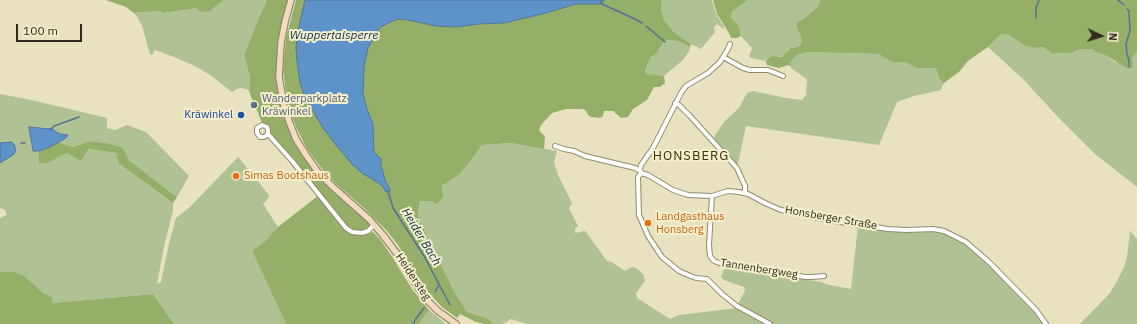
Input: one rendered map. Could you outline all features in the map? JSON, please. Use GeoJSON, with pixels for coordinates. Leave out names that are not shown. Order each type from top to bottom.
{"type":"FeatureCollection","features":[{"type":"Feature","properties":{"kind":"main road","name":"Heidersteg"},"geometry":{"type":"LineString","coordinates":[[291,0],[282,37],[279,65],[280,82],[282,98],[290,124],[300,146],[318,172],[360,210],[389,242],[426,299],[438,311],[456,324]]}},
{"type":"Feature","properties":{"kind":"street"},"geometry":{"type":"LineString","coordinates":[[730,44],[720,62],[708,73],[686,86],[675,103],[653,148],[641,165],[641,173],[638,177],[639,215],[648,236],[662,257],[679,271],[696,278],[707,279],[737,306],[770,324]]}},
{"type":"Feature","properties":{"kind":"street"},"geometry":{"type":"LineString","coordinates":[[722,57],[743,68],[750,70],[768,70],[784,76]]}},
{"type":"Feature","properties":{"kind":"street"},"geometry":{"type":"LineString","coordinates":[[675,103],[690,116],[737,168],[745,186],[745,193]]}},
{"type":"Feature","properties":{"kind":"street"},"geometry":{"type":"LineString","coordinates":[[268,134],[293,162],[346,228],[352,232],[362,233],[368,231],[374,225]]}},
{"type":"Feature","properties":{"kind":"street","name":"Honsberger Straße"},"geometry":{"type":"LineString","coordinates":[[555,146],[574,151],[585,156],[638,169],[641,173],[645,173],[680,193],[697,196],[712,196],[728,191],[739,192],[745,193],[781,210],[828,220],[894,229],[933,229],[944,231],[966,242],[989,262],[1036,310],[1046,324]]}},
{"type":"Feature","properties":{"kind":"street","name":"Tannenbergweg"},"geometry":{"type":"LineString","coordinates":[[712,196],[709,245],[710,256],[714,261],[726,265],[805,277],[824,276]]}},
{"type":"Feature","properties":{"kind":"green space"},"geometry":{"type":"Polygon","coordinates":[[[106,0],[224,0],[210,11],[203,12],[199,11],[197,8],[164,13],[159,11],[134,13],[126,7],[106,0]]]}},
{"type":"Feature","properties":{"kind":"green space"},"geometry":{"type":"Polygon","coordinates":[[[224,0],[267,0],[244,55],[250,77],[250,94],[248,90],[242,88],[236,89],[232,92],[210,75],[195,66],[174,57],[155,50],[152,55],[150,54],[142,26],[134,13],[159,11],[164,13],[197,8],[210,11],[224,0]]]}},
{"type":"Feature","properties":{"kind":"green space"},"geometry":{"type":"Polygon","coordinates":[[[267,0],[291,0],[279,61],[287,114],[309,160],[374,225],[368,231],[350,231],[263,125],[250,94],[250,77],[244,55],[267,0]]]}},
{"type":"Feature","properties":{"kind":"green space"},"geometry":{"type":"Polygon","coordinates":[[[296,0],[305,0],[297,35],[296,49],[300,83],[304,95],[313,110],[373,179],[383,187],[390,190],[385,180],[381,159],[374,152],[373,124],[363,94],[364,67],[368,48],[378,30],[390,22],[398,19],[436,26],[456,27],[504,23],[576,4],[600,4],[604,0],[662,0],[661,10],[664,20],[674,32],[691,44],[690,47],[672,40],[664,41],[657,53],[650,58],[645,72],[648,75],[652,74],[664,76],[665,83],[660,87],[654,87],[647,100],[633,109],[628,117],[621,118],[613,111],[604,111],[603,116],[600,118],[591,117],[583,109],[566,109],[552,113],[541,125],[539,130],[545,137],[544,149],[511,143],[482,145],[460,174],[442,186],[444,196],[440,201],[436,204],[432,201],[420,201],[418,215],[455,293],[467,312],[489,319],[493,324],[485,324],[476,322],[460,314],[457,318],[442,307],[425,289],[398,245],[387,231],[363,207],[335,183],[307,149],[291,114],[283,70],[286,38],[296,0]]]}},
{"type":"Feature","properties":{"kind":"green space"},"geometry":{"type":"Polygon","coordinates":[[[662,0],[712,0],[716,14],[724,29],[717,24],[714,27],[715,32],[701,49],[674,32],[664,20],[661,10],[662,0]]]}},
{"type":"Feature","properties":{"kind":"green space"},"geometry":{"type":"Polygon","coordinates":[[[713,0],[748,0],[733,11],[731,17],[739,26],[741,36],[731,38],[717,14],[713,0]]]}},
{"type":"Feature","properties":{"kind":"green space"},"geometry":{"type":"Polygon","coordinates":[[[748,0],[820,0],[818,6],[805,18],[799,21],[797,28],[802,43],[797,47],[790,48],[782,57],[770,57],[766,61],[751,58],[749,56],[752,48],[741,36],[739,26],[731,17],[733,11],[748,0]]]}},
{"type":"Feature","properties":{"kind":"green space"},"geometry":{"type":"Polygon","coordinates":[[[820,0],[1137,0],[1137,51],[1132,58],[1133,67],[1128,68],[1105,55],[1095,52],[1093,49],[1079,49],[1072,53],[1053,54],[1043,47],[1036,48],[1026,46],[1009,35],[1004,34],[999,36],[988,47],[968,61],[960,71],[944,83],[938,76],[935,68],[916,68],[905,62],[894,63],[878,54],[808,52],[797,55],[790,63],[790,66],[788,65],[779,68],[767,65],[766,61],[770,57],[782,57],[790,48],[800,45],[802,42],[797,28],[797,22],[805,18],[818,6],[820,0]]]}},
{"type":"Feature","properties":{"kind":"green space"},"geometry":{"type":"Polygon","coordinates":[[[1004,34],[1036,48],[1043,47],[1055,54],[1072,53],[1079,49],[1093,49],[1095,52],[1105,55],[1115,62],[1132,64],[1132,58],[1137,51],[1137,187],[1095,154],[1024,80],[988,47],[999,36],[1004,34]]]}},
{"type":"Feature","properties":{"kind":"green space"},"geometry":{"type":"Polygon","coordinates":[[[672,40],[690,47],[689,51],[683,60],[664,76],[648,76],[645,73],[650,58],[657,53],[664,41],[672,40]]]}},
{"type":"Feature","properties":{"kind":"green space"},"geometry":{"type":"Polygon","coordinates":[[[808,52],[878,54],[894,63],[905,62],[916,68],[935,68],[941,81],[944,83],[941,90],[914,96],[897,102],[879,145],[746,126],[737,168],[713,141],[715,135],[725,121],[739,108],[747,93],[753,91],[802,100],[806,95],[807,79],[792,69],[790,63],[797,55],[808,52]]]}},
{"type":"Feature","properties":{"kind":"green space"},"geometry":{"type":"Polygon","coordinates":[[[0,94],[107,118],[107,128],[115,130],[127,125],[146,132],[189,176],[177,197],[129,160],[123,148],[90,141],[73,147],[58,142],[66,138],[68,135],[60,134],[53,129],[29,127],[33,151],[39,151],[39,163],[48,163],[67,153],[88,149],[116,153],[118,163],[173,203],[173,211],[157,284],[161,282],[176,218],[190,207],[238,157],[269,195],[268,199],[263,204],[278,227],[265,241],[252,251],[286,324],[174,324],[153,294],[52,303],[52,297],[43,293],[14,272],[0,272],[0,218],[7,215],[5,210],[0,208],[0,163],[4,161],[5,143],[0,143],[0,94]]]}},
{"type":"Feature","properties":{"kind":"green space"},"geometry":{"type":"Polygon","coordinates":[[[90,141],[110,144],[123,148],[129,160],[177,197],[173,203],[118,163],[116,153],[88,149],[81,161],[67,153],[48,163],[39,163],[39,151],[58,142],[73,147],[90,141]]]}},
{"type":"Feature","properties":{"kind":"green space"},"geometry":{"type":"Polygon","coordinates":[[[511,143],[557,151],[554,162],[558,175],[572,203],[569,208],[578,226],[575,229],[575,233],[585,231],[607,261],[612,262],[625,271],[632,267],[636,268],[643,274],[645,281],[636,293],[637,298],[670,319],[679,315],[737,308],[768,324],[527,324],[511,319],[503,324],[493,324],[489,319],[467,312],[455,293],[425,232],[418,215],[420,201],[433,201],[444,196],[442,186],[460,174],[482,145],[511,143]]]}},
{"type":"Feature","properties":{"kind":"green space"},"geometry":{"type":"Polygon","coordinates":[[[319,195],[349,233],[363,235],[373,232],[380,239],[412,289],[429,310],[419,324],[286,324],[252,251],[265,241],[278,227],[319,195]]]}},
{"type":"Feature","properties":{"kind":"green space"},"geometry":{"type":"Polygon","coordinates":[[[858,226],[944,232],[965,243],[988,262],[1034,311],[1044,324],[771,324],[738,304],[745,291],[744,287],[724,280],[721,277],[726,268],[735,268],[821,282],[851,289],[858,226]]]}},
{"type":"Feature","properties":{"kind":"green space"},"geometry":{"type":"Polygon","coordinates":[[[1130,231],[1137,239],[1137,324],[1080,324],[1110,293],[1117,281],[1127,257],[1130,231]]]}},
{"type":"Feature","properties":{"kind":"green space"},"geometry":{"type":"Polygon","coordinates":[[[0,272],[14,272],[24,276],[43,293],[52,297],[52,303],[153,294],[174,324],[0,324],[0,272]]]}},
{"type":"Feature","properties":{"kind":"green space"},"geometry":{"type":"Polygon","coordinates":[[[429,310],[446,324],[419,324],[429,310]]]}},
{"type":"Feature","properties":{"kind":"water","name":"Wuppertalsperre"},"geometry":{"type":"Polygon","coordinates":[[[305,0],[604,0],[602,4],[576,4],[504,23],[456,27],[436,26],[398,19],[381,27],[368,48],[364,67],[363,94],[373,124],[374,152],[381,159],[385,180],[390,190],[389,192],[386,192],[377,182],[362,173],[352,164],[323,128],[304,95],[300,83],[296,49],[297,35],[305,0]]]}},
{"type":"Feature","properties":{"kind":"water"},"geometry":{"type":"Polygon","coordinates":[[[29,127],[53,129],[60,134],[68,135],[66,138],[50,147],[39,151],[33,151],[29,127]]]}},
{"type":"Feature","properties":{"kind":"water"},"geometry":{"type":"Polygon","coordinates":[[[11,142],[14,144],[16,151],[13,155],[0,163],[0,143],[11,142]]]}},
{"type":"Feature","properties":{"kind":"waterway"},"geometry":{"type":"LineString","coordinates":[[600,0],[602,4],[642,23]]}},
{"type":"Feature","properties":{"kind":"waterway"},"geometry":{"type":"LineString","coordinates":[[1036,18],[1036,8],[1039,0]]}},
{"type":"Feature","properties":{"kind":"waterway"},"geometry":{"type":"LineString","coordinates":[[1118,0],[1124,5]]}},
{"type":"Feature","properties":{"kind":"waterway"},"geometry":{"type":"LineString","coordinates":[[1127,9],[1129,11],[1130,31],[1126,44],[1129,67]]}},
{"type":"Feature","properties":{"kind":"waterway"},"geometry":{"type":"LineString","coordinates":[[646,26],[665,42]]}},
{"type":"Feature","properties":{"kind":"waterway"},"geometry":{"type":"LineString","coordinates":[[50,130],[54,126],[79,117]]}},
{"type":"Feature","properties":{"kind":"waterway","name":"Heider Bach"},"geometry":{"type":"LineString","coordinates":[[388,191],[393,208],[424,256],[450,305]]}},
{"type":"Feature","properties":{"kind":"waterway","name":"Heider Bach"},"geometry":{"type":"LineString","coordinates":[[435,292],[439,285]]}},
{"type":"Feature","properties":{"kind":"waterway"},"geometry":{"type":"LineString","coordinates":[[413,324],[424,308]]}},
{"type":"Feature","properties":{"kind":"place","name":"Wanderparkplatz Kräwinkel"},"geometry":{"type":"Point","coordinates":[254,105]}},
{"type":"Feature","properties":{"kind":"place","name":"Kräwinkel"},"geometry":{"type":"Point","coordinates":[241,115]}},
{"type":"Feature","properties":{"kind":"place","name":"Simas Bootshaus"},"geometry":{"type":"Point","coordinates":[236,176]}},
{"type":"Feature","properties":{"kind":"place","name":"Landgasthaus Honsberg"},"geometry":{"type":"Point","coordinates":[648,223]}},
{"type":"Feature","properties":{"kind":"district","name":"HONSBERG"},"geometry":{"type":"Point","coordinates":[691,156]}}]}
